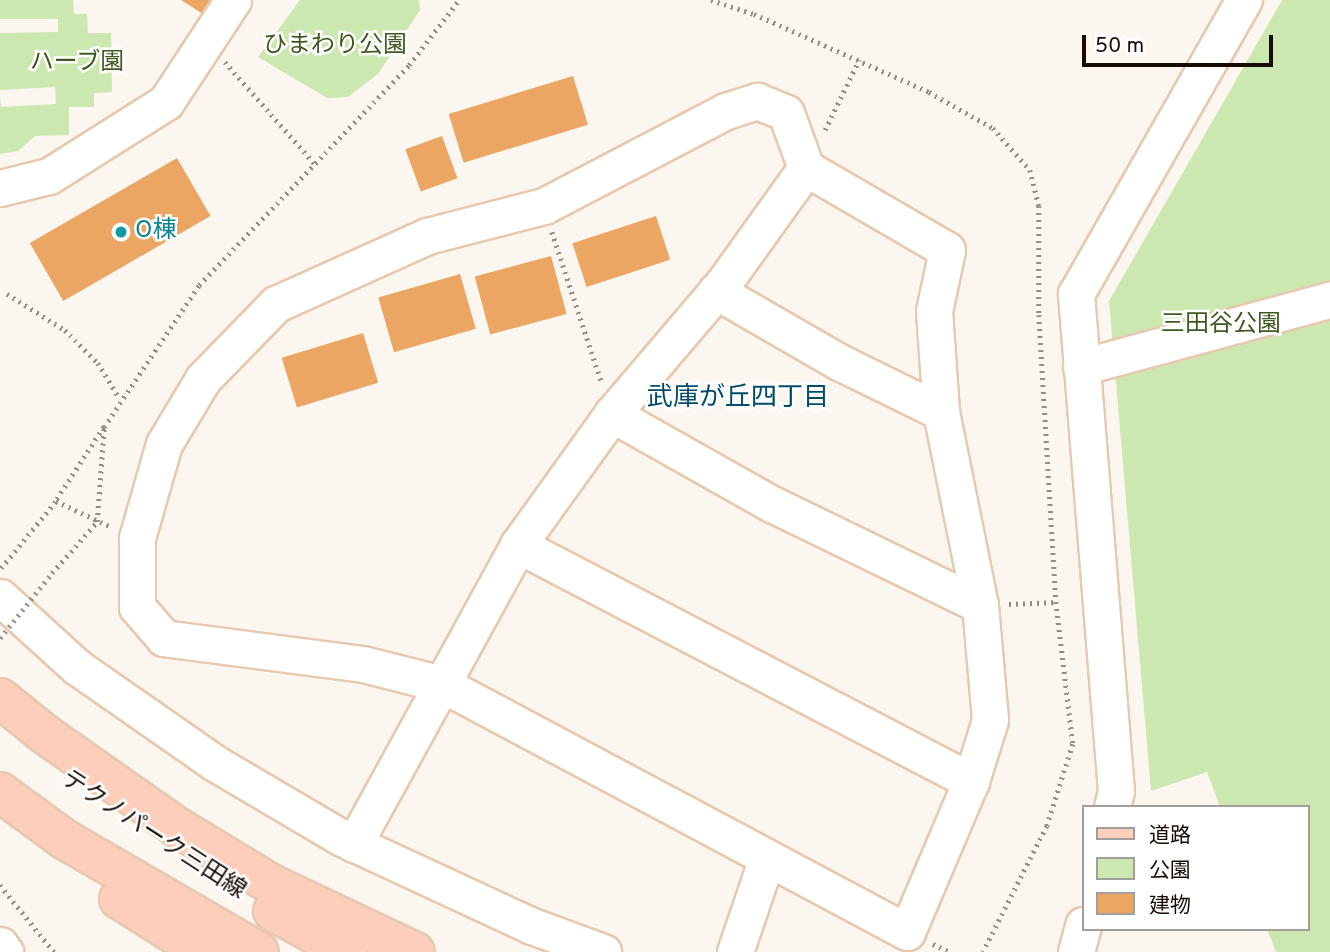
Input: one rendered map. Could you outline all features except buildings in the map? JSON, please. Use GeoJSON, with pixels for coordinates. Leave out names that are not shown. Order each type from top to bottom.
{"type":"FeatureCollection","features":[{"type":"Feature","properties":{"kind":"main road"},"geometry":{"type":"LineString","coordinates":[[0,698],[46,735],[189,834],[271,884],[415,952]]}},
{"type":"Feature","properties":{"kind":"main road","name":"テクノパーク三田線"},"geometry":{"type":"LineString","coordinates":[[0,731],[32,758],[194,868],[348,952]]}},
{"type":"Feature","properties":{"kind":"main road"},"geometry":{"type":"LineString","coordinates":[[1,800],[203,952]]}},
{"type":"Feature","properties":{"kind":"main road","name":"テクノパーク三田線"},"geometry":{"type":"LineString","coordinates":[[1,800],[259,952]]}},
{"type":"Feature","properties":{"kind":"street"},"geometry":{"type":"LineString","coordinates":[[0,188],[48,176],[166,102],[233,0]]}},
{"type":"Feature","properties":{"kind":"street"},"geometry":{"type":"LineString","coordinates":[[1112,805],[1116,791],[1076,294],[1244,0]]}},
{"type":"Feature","properties":{"kind":"street"},"geometry":{"type":"LineString","coordinates":[[757,101],[786,113],[806,168],[947,250],[934,311],[941,412],[980,605],[989,720],[971,781],[907,932],[766,861],[442,684],[363,664],[164,639],[137,607],[138,538],[164,444],[203,379],[276,304],[427,236],[544,206],[726,111],[757,101]]}},
{"type":"Feature","properties":{"kind":"street"},"geometry":{"type":"LineString","coordinates":[[354,844],[518,545],[612,414],[716,291],[806,168]]}},
{"type":"Feature","properties":{"kind":"street"},"geometry":{"type":"LineString","coordinates":[[716,291],[839,362],[941,412]]}},
{"type":"Feature","properties":{"kind":"street"},"geometry":{"type":"LineString","coordinates":[[1081,367],[1330,299]]}},
{"type":"Feature","properties":{"kind":"street"},"geometry":{"type":"LineString","coordinates":[[612,414],[772,504],[980,605]]}},
{"type":"Feature","properties":{"kind":"street"},"geometry":{"type":"LineString","coordinates":[[518,545],[971,781]]}},
{"type":"Feature","properties":{"kind":"street"},"geometry":{"type":"LineString","coordinates":[[0,597],[77,667],[213,762],[354,844],[532,926],[603,952]]}},
{"type":"Feature","properties":{"kind":"street"},"geometry":{"type":"LineString","coordinates":[[735,952],[766,861]]}},
{"type":"Feature","properties":{"kind":"street"},"geometry":{"type":"LineString","coordinates":[[1076,952],[1082,929]]}},
{"type":"Feature","properties":{"kind":"street"},"geometry":{"type":"LineString","coordinates":[[0,944],[5,952]]}},
{"type":"Feature","properties":{"kind":"path"},"geometry":{"type":"LineString","coordinates":[[0,569],[56,501],[120,399],[199,285],[409,65],[459,0]]}},
{"type":"Feature","properties":{"kind":"path"},"geometry":{"type":"LineString","coordinates":[[711,0],[754,14],[859,60],[993,128],[1030,170],[1039,206],[1039,315],[1056,602],[1073,744],[1047,826],[983,952]]}},
{"type":"Feature","properties":{"kind":"path"},"geometry":{"type":"LineString","coordinates":[[231,51],[224,62],[314,163]]}},
{"type":"Feature","properties":{"kind":"path"},"geometry":{"type":"LineString","coordinates":[[806,168],[859,60]]}},
{"type":"Feature","properties":{"kind":"path"},"geometry":{"type":"LineString","coordinates":[[558,252],[612,414]]}},
{"type":"Feature","properties":{"kind":"path"},"geometry":{"type":"LineString","coordinates":[[6,294],[65,330],[97,363],[120,399]]}},
{"type":"Feature","properties":{"kind":"path"},"geometry":{"type":"LineString","coordinates":[[0,638],[97,522],[104,426]]}},
{"type":"Feature","properties":{"kind":"path"},"geometry":{"type":"LineString","coordinates":[[56,501],[97,522]]}},
{"type":"Feature","properties":{"kind":"path"},"geometry":{"type":"LineString","coordinates":[[980,605],[1056,602]]}},
{"type":"Feature","properties":{"kind":"path"},"geometry":{"type":"LineString","coordinates":[[0,885],[54,952]]}},
{"type":"Feature","properties":{"kind":"green space","name":"ハーブ園"},"geometry":{"type":"Polygon","coordinates":[[[0,0],[73,0],[74,14],[87,14],[88,33],[111,33],[112,92],[94,93],[94,107],[69,107],[69,135],[35,136],[18,151],[0,154],[0,97],[1,107],[56,104],[55,87],[0,90],[0,33],[58,32],[58,19],[0,19],[0,0]]]}},
{"type":"Feature","properties":{"kind":"green space","name":"ひまわり公園"},"geometry":{"type":"Polygon","coordinates":[[[300,0],[419,0],[420,10],[379,73],[348,97],[327,98],[258,57],[300,0]]]}},
{"type":"Feature","properties":{"kind":"green space","name":"三田谷公園"},"geometry":{"type":"Polygon","coordinates":[[[1282,0],[1330,0],[1330,952],[1276,952],[1268,931],[1309,931],[1309,805],[1219,805],[1207,772],[1151,791],[1109,301],[1282,0]]]}},
{"type":"Feature","properties":{"kind":"place","name":"O棟"},"geometry":{"type":"Point","coordinates":[121,232]}},
{"type":"Feature","properties":{"kind":"district","name":"武庫が丘四丁目"},"geometry":{"type":"Point","coordinates":[738,399]}}]}
